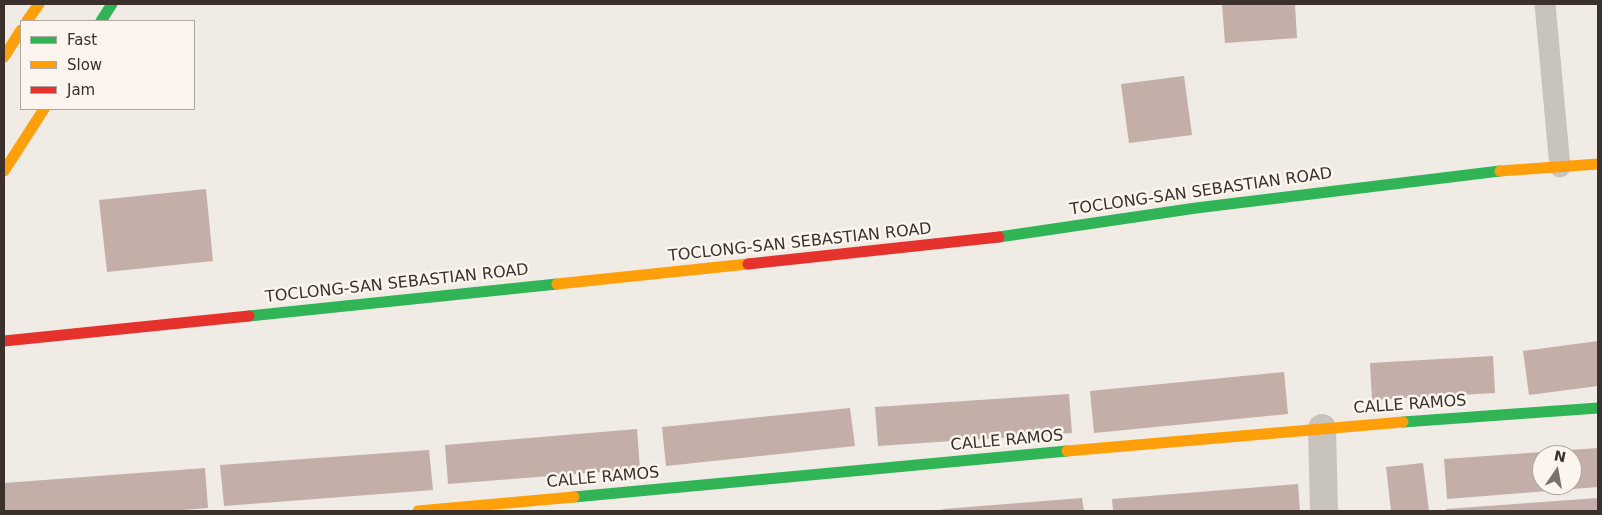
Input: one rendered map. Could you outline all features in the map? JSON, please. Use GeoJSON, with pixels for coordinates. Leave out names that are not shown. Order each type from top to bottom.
{"type":"FeatureCollection","features":[{"type":"Feature","properties":{"kind":"street"},"geometry":{"type":"LineString","coordinates":[[28,20],[39,4]]}},
{"type":"Feature","properties":{"kind":"street"},"geometry":{"type":"LineString","coordinates":[[102,20],[112,4]]}},
{"type":"Feature","properties":{"kind":"street"},"geometry":{"type":"LineString","coordinates":[[4,57],[20,32]]}},
{"type":"Feature","properties":{"kind":"street"},"geometry":{"type":"LineString","coordinates":[[4,171],[43,110]]}},
{"type":"Feature","properties":{"kind":"street","name":"TOCLONG-SAN SEBASTIAN ROAD"},"geometry":{"type":"LineString","coordinates":[[4,341],[980,240],[1196,208],[1480,172],[1598,164]]}},
{"type":"Feature","properties":{"kind":"street","name":"CALLE RAMOS"},"geometry":{"type":"LineString","coordinates":[[418,511],[1322,428],[1598,408]]}},
{"type":"Feature","properties":{"kind":"street"},"geometry":{"type":"LineString","coordinates":[[1322,428],[1324,511]]}},
{"type":"Feature","properties":{"kind":"lane"},"geometry":{"type":"LineString","coordinates":[[1545,4],[1560,167]]}},
{"type":"Feature","properties":{"kind":"building"},"geometry":{"type":"Polygon","coordinates":[[[1222,4],[1295,4],[1297,38],[1225,43],[1222,4]]]}},
{"type":"Feature","properties":{"kind":"building"},"geometry":{"type":"Polygon","coordinates":[[[1184,76],[1192,135],[1129,143],[1121,84],[1184,76]]]}},
{"type":"Feature","properties":{"kind":"building"},"geometry":{"type":"Polygon","coordinates":[[[206,189],[213,261],[107,272],[99,200],[206,189]]]}},
{"type":"Feature","properties":{"kind":"building"},"geometry":{"type":"Polygon","coordinates":[[[1598,341],[1598,386],[1529,395],[1523,351],[1598,341]]]}},
{"type":"Feature","properties":{"kind":"building"},"geometry":{"type":"Polygon","coordinates":[[[1493,356],[1495,393],[1372,400],[1370,363],[1493,356]]]}},
{"type":"Feature","properties":{"kind":"building"},"geometry":{"type":"Polygon","coordinates":[[[1284,372],[1288,414],[1094,433],[1090,391],[1284,372]]]}},
{"type":"Feature","properties":{"kind":"building"},"geometry":{"type":"Polygon","coordinates":[[[1069,394],[1072,433],[878,446],[875,407],[1069,394]]]}},
{"type":"Feature","properties":{"kind":"building"},"geometry":{"type":"Polygon","coordinates":[[[850,408],[855,446],[666,466],[662,427],[850,408]]]}},
{"type":"Feature","properties":{"kind":"building"},"geometry":{"type":"Polygon","coordinates":[[[637,429],[640,469],[448,484],[445,445],[637,429]]]}},
{"type":"Feature","properties":{"kind":"building"},"geometry":{"type":"Polygon","coordinates":[[[1598,448],[1598,487],[1582,488],[1582,449],[1598,448]]]}},
{"type":"Feature","properties":{"kind":"building"},"geometry":{"type":"Polygon","coordinates":[[[429,450],[433,490],[224,506],[220,465],[429,450]]]}},
{"type":"Feature","properties":{"kind":"building"},"geometry":{"type":"Polygon","coordinates":[[[1532,453],[1532,492],[1447,499],[1444,459],[1532,453]]]}},
{"type":"Feature","properties":{"kind":"building"},"geometry":{"type":"Polygon","coordinates":[[[1423,463],[1429,511],[1391,511],[1386,467],[1423,463]]]}},
{"type":"Feature","properties":{"kind":"building"},"geometry":{"type":"Polygon","coordinates":[[[205,468],[208,508],[170,511],[4,511],[4,483],[205,468]]]}},
{"type":"Feature","properties":{"kind":"building"},"geometry":{"type":"Polygon","coordinates":[[[1298,484],[1300,511],[1113,511],[1112,499],[1298,484]]]}},
{"type":"Feature","properties":{"kind":"building"},"geometry":{"type":"Polygon","coordinates":[[[1082,498],[1084,511],[935,511],[944,509],[1082,498]]]}},
{"type":"Feature","properties":{"kind":"building"},"geometry":{"type":"Polygon","coordinates":[[[1598,498],[1598,511],[1446,511],[1446,509],[1598,498]]]}},
{"type":"Feature","properties":{"kind":"traffic: fast"},"geometry":{"type":"LineString","coordinates":[[102,20],[112,4]]}},
{"type":"Feature","properties":{"kind":"traffic: fast"},"geometry":{"type":"LineString","coordinates":[[999,237],[1196,208],[1500,171]]}},
{"type":"Feature","properties":{"kind":"traffic: fast"},"geometry":{"type":"LineString","coordinates":[[249,316],[557,284]]}},
{"type":"Feature","properties":{"kind":"traffic: fast"},"geometry":{"type":"LineString","coordinates":[[1403,422],[1598,408]]}},
{"type":"Feature","properties":{"kind":"traffic: fast"},"geometry":{"type":"LineString","coordinates":[[574,497],[1067,451]]}},
{"type":"Feature","properties":{"kind":"traffic: slow"},"geometry":{"type":"LineString","coordinates":[[28,20],[39,4]]}},
{"type":"Feature","properties":{"kind":"traffic: slow"},"geometry":{"type":"LineString","coordinates":[[4,57],[20,32]]}},
{"type":"Feature","properties":{"kind":"traffic: slow"},"geometry":{"type":"LineString","coordinates":[[4,171],[43,110]]}},
{"type":"Feature","properties":{"kind":"traffic: slow"},"geometry":{"type":"LineString","coordinates":[[1500,171],[1598,164]]}},
{"type":"Feature","properties":{"kind":"traffic: slow"},"geometry":{"type":"LineString","coordinates":[[557,284],[748,264]]}},
{"type":"Feature","properties":{"kind":"traffic: slow"},"geometry":{"type":"LineString","coordinates":[[1067,451],[1403,422]]}},
{"type":"Feature","properties":{"kind":"traffic: slow"},"geometry":{"type":"LineString","coordinates":[[418,511],[574,497]]}},
{"type":"Feature","properties":{"kind":"traffic: jam"},"geometry":{"type":"LineString","coordinates":[[748,264],[999,237]]}},
{"type":"Feature","properties":{"kind":"traffic: jam"},"geometry":{"type":"LineString","coordinates":[[4,341],[249,316]]}}]}
